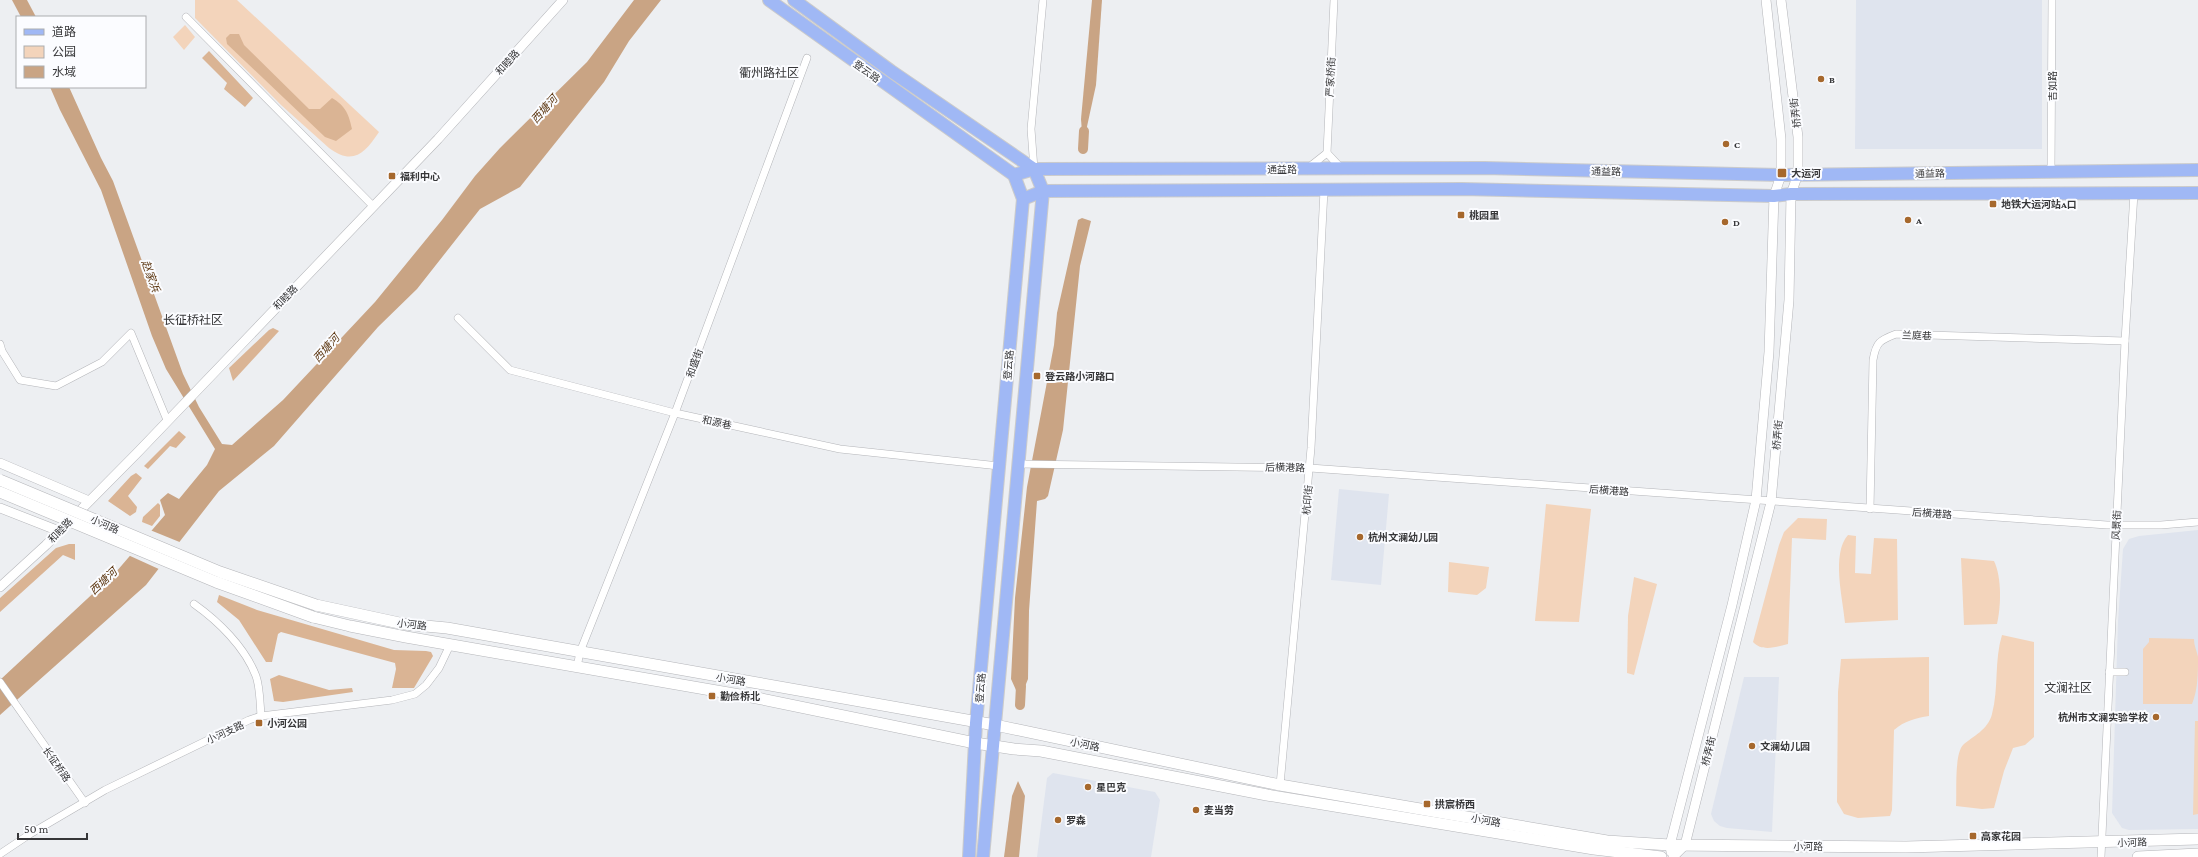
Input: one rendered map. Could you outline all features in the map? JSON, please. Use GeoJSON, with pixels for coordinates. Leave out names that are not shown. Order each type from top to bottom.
{"type":"FeatureCollection","features":[{"type":"Feature","properties":{"kind":"main road","name":"登云路"},"geometry":{"type":"LineString","coordinates":[[769,0],[885,85],[1014,175],[1023,199],[976,723],[971,843],[969,857]]}},
{"type":"Feature","properties":{"kind":"main road","name":"登云路"},"geometry":{"type":"LineString","coordinates":[[794,0],[891,71],[1034,169],[1043,191],[983,857]]}},
{"type":"Feature","properties":{"kind":"main road","name":"通益路"},"geometry":{"type":"LineString","coordinates":[[1014,175],[1034,169],[1484,168],[1781,174],[2198,170]]}},
{"type":"Feature","properties":{"kind":"main road","name":"通益路"},"geometry":{"type":"LineString","coordinates":[[1023,199],[1043,191],[1492,189],[1774,196],[1791,194],[2198,193]]}},
{"type":"Feature","properties":{"kind":"main road","name":"小河路"},"geometry":{"type":"LineString","coordinates":[[0,480],[220,572],[316,605],[404,624],[447,628],[976,723],[995,725],[1280,785],[1607,841],[1670,845],[1906,847],[2102,843],[2198,839]]}},
{"type":"Feature","properties":{"kind":"main road","name":"小河路"},"geometry":{"type":"LineString","coordinates":[[0,492],[216,582],[313,617],[350,626],[450,645],[757,698],[975,743],[1041,750],[1267,795],[1594,849],[1661,857]]}},
{"type":"Feature","properties":{"kind":"main road","name":"小河路"},"geometry":{"type":"LineString","coordinates":[[2138,857],[2198,854]]}},
{"type":"Feature","properties":{"kind":"street","name":"和睦路"},"geometry":{"type":"LineString","coordinates":[[0,587],[59,532],[438,139],[563,0]]}},
{"type":"Feature","properties":{"kind":"street"},"geometry":{"type":"LineString","coordinates":[[1034,169],[1031,129],[1043,0]]}},
{"type":"Feature","properties":{"kind":"street","name":"严家桥街"},"geometry":{"type":"LineString","coordinates":[[1327,153],[1334,0]]}},
{"type":"Feature","properties":{"kind":"street","name":"桥弄街"},"geometry":{"type":"LineString","coordinates":[[1672,857],[1670,845],[1732,605],[1756,500],[1769,352],[1774,196],[1781,174],[1781,138],[1766,0]]}},
{"type":"Feature","properties":{"kind":"street","name":"桥弄街"},"geometry":{"type":"LineString","coordinates":[[1672,857],[1685,845],[1772,502],[1789,300],[1791,194],[1798,174],[1798,136],[1781,0]]}},
{"type":"Feature","properties":{"kind":"street","name":"吉如路"},"geometry":{"type":"LineString","coordinates":[[2051,172],[2052,0]]}},
{"type":"Feature","properties":{"kind":"street"},"geometry":{"type":"LineString","coordinates":[[186,17],[373,206]]}},
{"type":"Feature","properties":{"kind":"street","name":"和盛街"},"geometry":{"type":"LineString","coordinates":[[577,667],[580,652],[675,413],[807,58]]}},
{"type":"Feature","properties":{"kind":"street"},"geometry":{"type":"LineString","coordinates":[[1306,169],[1327,153],[1342,169]]}},
{"type":"Feature","properties":{"kind":"street","name":"杭印街"},"geometry":{"type":"LineString","coordinates":[[1280,785],[1310,468],[1324,190]]}},
{"type":"Feature","properties":{"kind":"street","name":"风景街"},"geometry":{"type":"LineString","coordinates":[[2101,857],[2125,340],[2134,193]]}},
{"type":"Feature","properties":{"kind":"street","name":"和源巷"},"geometry":{"type":"LineString","coordinates":[[458,318],[510,370],[675,413],[840,449],[999,466]]}},
{"type":"Feature","properties":{"kind":"street"},"geometry":{"type":"LineString","coordinates":[[0,344],[20,380],[56,386],[102,362],[131,333],[167,420]]}},
{"type":"Feature","properties":{"kind":"street","name":"兰庭巷"},"geometry":{"type":"LineString","coordinates":[[1870,509],[1873,360],[1875,347],[1883,339],[1896,334],[2125,340]]}},
{"type":"Feature","properties":{"kind":"street"},"geometry":{"type":"LineString","coordinates":[[0,463],[89,501]]}},
{"type":"Feature","properties":{"kind":"street","name":"后横港路"},"geometry":{"type":"LineString","coordinates":[[1019,464],[1310,468],[1870,509],[2116,525],[2161,526],[2198,522]]}},
{"type":"Feature","properties":{"kind":"street"},"geometry":{"type":"LineString","coordinates":[[0,508],[59,532]]}},
{"type":"Feature","properties":{"kind":"street"},"geometry":{"type":"LineString","coordinates":[[194,604],[210,615],[236,642],[256,676],[261,716]]}},
{"type":"Feature","properties":{"kind":"street","name":"小河支路"},"geometry":{"type":"LineString","coordinates":[[0,854],[30,834],[112,786],[211,738],[261,716],[392,700],[415,694],[426,685],[439,668],[450,645]]}},
{"type":"Feature","properties":{"kind":"street"},"geometry":{"type":"LineString","coordinates":[[2109,672],[2125,672]]}},
{"type":"Feature","properties":{"kind":"street","name":"长征桥路"},"geometry":{"type":"LineString","coordinates":[[0,682],[85,803]]}},
{"type":"Feature","properties":{"kind":"shaded area"},"geometry":{"type":"Polygon","coordinates":[[[1856,0],[2042,0],[2042,149],[1855,149],[1856,0]]]}},
{"type":"Feature","properties":{"kind":"shaded area"},"geometry":{"type":"Polygon","coordinates":[[[230,34],[239,34],[244,45],[309,109],[320,109],[332,98],[341,104],[350,119],[352,129],[336,141],[325,137],[227,44],[226,38],[230,34]]]}},
{"type":"Feature","properties":{"kind":"shaded area"},"geometry":{"type":"Polygon","coordinates":[[[209,51],[253,98],[245,107],[224,89],[227,83],[202,58],[209,51]]]}},
{"type":"Feature","properties":{"kind":"shaded area"},"geometry":{"type":"Polygon","coordinates":[[[273,328],[279,331],[233,381],[229,368],[269,330],[273,328]]]}},
{"type":"Feature","properties":{"kind":"shaded area"},"geometry":{"type":"Polygon","coordinates":[[[179,431],[186,437],[176,448],[170,446],[148,469],[144,466],[179,431]]]}},
{"type":"Feature","properties":{"kind":"shaded area"},"geometry":{"type":"Polygon","coordinates":[[[136,473],[142,478],[128,496],[137,507],[136,512],[130,516],[108,501],[131,476],[136,473]]]}},
{"type":"Feature","properties":{"kind":"shaded area","name":"杭州文澜幼儿园"},"geometry":{"type":"Polygon","coordinates":[[[1339,489],[1389,494],[1381,585],[1331,580],[1339,489]]]}},
{"type":"Feature","properties":{"kind":"shaded area"},"geometry":{"type":"Polygon","coordinates":[[[158,503],[160,505],[160,516],[152,526],[142,522],[143,517],[158,503]]]}},
{"type":"Feature","properties":{"kind":"shaded area","name":"杭州市文澜实验学校"},"geometry":{"type":"Polygon","coordinates":[[[2198,530],[2198,829],[2129,830],[2122,828],[2112,813],[2118,621],[2123,549],[2129,539],[2139,536],[2198,530]]]}},
{"type":"Feature","properties":{"kind":"shaded area"},"geometry":{"type":"Polygon","coordinates":[[[69,544],[75,544],[75,560],[63,555],[0,612],[0,598],[56,548],[69,544]]]}},
{"type":"Feature","properties":{"kind":"shaded area"},"geometry":{"type":"Polygon","coordinates":[[[219,595],[257,610],[394,650],[426,651],[431,652],[433,656],[414,688],[392,688],[396,669],[395,663],[281,632],[278,634],[272,662],[266,662],[239,620],[217,602],[219,595]]]}},
{"type":"Feature","properties":{"kind":"shaded area"},"geometry":{"type":"Polygon","coordinates":[[[279,675],[329,690],[352,688],[353,692],[283,702],[274,701],[270,679],[279,675]]]}},
{"type":"Feature","properties":{"kind":"shaded area","name":"文澜幼儿园"},"geometry":{"type":"Polygon","coordinates":[[[1744,677],[1779,677],[1772,832],[1720,826],[1714,821],[1711,814],[1744,677]]]}},
{"type":"Feature","properties":{"kind":"shaded area"},"geometry":{"type":"Polygon","coordinates":[[[1053,773],[1155,792],[1160,800],[1151,857],[1037,857],[1047,778],[1053,773]]]}},
{"type":"Feature","properties":{"kind":"green space"},"geometry":{"type":"Polygon","coordinates":[[[195,0],[237,0],[379,132],[369,146],[358,155],[352,156],[345,156],[329,148],[281,105],[195,18],[195,0]]]}},
{"type":"Feature","properties":{"kind":"green space"},"geometry":{"type":"Polygon","coordinates":[[[185,25],[195,37],[184,50],[173,37],[185,25]]]}},
{"type":"Feature","properties":{"kind":"green space"},"geometry":{"type":"Polygon","coordinates":[[[1546,504],[1591,509],[1579,622],[1535,621],[1546,504]]]}},
{"type":"Feature","properties":{"kind":"green space"},"geometry":{"type":"Polygon","coordinates":[[[1798,518],[1827,519],[1826,540],[1792,538],[1788,644],[1769,648],[1761,647],[1753,642],[1779,545],[1784,532],[1798,518]]]}},
{"type":"Feature","properties":{"kind":"green space"},"geometry":{"type":"Polygon","coordinates":[[[1848,535],[1856,536],[1855,573],[1871,574],[1874,538],[1897,539],[1898,620],[1845,623],[1839,577],[1839,565],[1843,543],[1848,535]]]}},
{"type":"Feature","properties":{"kind":"green space"},"geometry":{"type":"Polygon","coordinates":[[[1961,558],[1994,561],[2000,584],[1997,624],[1964,625],[1961,558]]]}},
{"type":"Feature","properties":{"kind":"green space"},"geometry":{"type":"Polygon","coordinates":[[[1449,562],[1489,567],[1486,588],[1477,595],[1448,592],[1449,562]]]}},
{"type":"Feature","properties":{"kind":"green space"},"geometry":{"type":"Polygon","coordinates":[[[1634,577],[1657,584],[1634,675],[1627,673],[1628,616],[1634,577]]]}},
{"type":"Feature","properties":{"kind":"green space"},"geometry":{"type":"Polygon","coordinates":[[[2002,635],[2034,642],[2034,737],[2025,745],[2013,748],[2004,771],[1994,808],[1982,809],[1956,806],[1956,774],[1960,750],[1963,745],[1984,728],[1990,720],[1992,714],[1998,655],[2002,635]]]}},
{"type":"Feature","properties":{"kind":"green space"},"geometry":{"type":"Polygon","coordinates":[[[2149,638],[2194,639],[2198,657],[2198,669],[2197,687],[2192,704],[2143,704],[2143,649],[2149,642],[2149,638]]]}},
{"type":"Feature","properties":{"kind":"green space"},"geometry":{"type":"Polygon","coordinates":[[[1929,657],[1929,716],[1910,720],[1894,730],[1892,810],[1890,816],[1858,818],[1844,814],[1837,802],[1838,692],[1841,659],[1929,657]]]}},
{"type":"Feature","properties":{"kind":"green space"},"geometry":{"type":"Polygon","coordinates":[[[2195,721],[2198,721],[2198,814],[2193,815],[2195,721]]]}},
{"type":"Feature","properties":{"kind":"water"},"geometry":{"type":"Polygon","coordinates":[[[12,0],[27,0],[35,16],[20,16],[12,0]]]}},
{"type":"Feature","properties":{"kind":"water","name":"西塘河"},"geometry":{"type":"Polygon","coordinates":[[[634,0],[661,0],[629,41],[604,82],[520,187],[480,209],[417,289],[378,327],[274,446],[219,491],[146,585],[0,715],[0,680],[116,572],[165,515],[160,500],[168,493],[179,499],[207,465],[215,449],[166,369],[152,336],[101,190],[60,110],[50,88],[69,88],[113,181],[183,374],[199,407],[222,444],[232,445],[283,400],[375,302],[442,220],[475,176],[500,148],[587,62],[634,0]]]}},
{"type":"Feature","properties":{"kind":"water"},"geometry":{"type":"Polygon","coordinates":[[[1092,0],[1102,0],[1096,85],[1083,145],[1081,119],[1092,0]]]}},
{"type":"Feature","properties":{"kind":"water"},"geometry":{"type":"Polygon","coordinates":[[[1082,218],[1091,221],[1080,266],[1063,430],[1048,496],[1045,499],[1037,501],[1029,611],[1028,679],[1020,699],[1011,679],[1015,598],[1027,487],[1054,345],[1057,313],[1078,220],[1082,218]]]}},
{"type":"Feature","properties":{"kind":"water"},"geometry":{"type":"Polygon","coordinates":[[[1018,781],[1025,796],[1019,857],[1004,857],[1012,796],[1018,781]]]}},
{"type":"Feature","properties":{"kind":"pier"},"geometry":{"type":"Polygon","coordinates":[[[150,530],[182,543],[161,570],[128,555],[150,530]]]}},
{"type":"Feature","properties":{"kind":"waterway"},"geometry":{"type":"LineString","coordinates":[[1083,149],[1084,131]]}},
{"type":"Feature","properties":{"kind":"waterway"},"geometry":{"type":"LineString","coordinates":[[1020,705],[1021,686]]}},
{"type":"Feature","properties":{"kind":"place","name":"B"},"geometry":{"type":"Point","coordinates":[1821,79]}},
{"type":"Feature","properties":{"kind":"place","name":"C"},"geometry":{"type":"Point","coordinates":[1726,144]}},
{"type":"Feature","properties":{"kind":"place","name":"大运河"},"geometry":{"type":"Point","coordinates":[1782,173]}},
{"type":"Feature","properties":{"kind":"place","name":"福利中心"},"geometry":{"type":"Point","coordinates":[392,176]}},
{"type":"Feature","properties":{"kind":"place","name":"地铁大运河站A口"},"geometry":{"type":"Point","coordinates":[1993,204]}},
{"type":"Feature","properties":{"kind":"place","name":"桃园里"},"geometry":{"type":"Point","coordinates":[1461,215]}},
{"type":"Feature","properties":{"kind":"place","name":"A"},"geometry":{"type":"Point","coordinates":[1908,220]}},
{"type":"Feature","properties":{"kind":"place","name":"D"},"geometry":{"type":"Point","coordinates":[1725,222]}},
{"type":"Feature","properties":{"kind":"place","name":"登云路小河路口"},"geometry":{"type":"Point","coordinates":[1037,376]}},
{"type":"Feature","properties":{"kind":"place","name":"杭州文澜幼儿园"},"geometry":{"type":"Point","coordinates":[1360,537]}},
{"type":"Feature","properties":{"kind":"place","name":"勤俭桥北"},"geometry":{"type":"Point","coordinates":[712,696]}},
{"type":"Feature","properties":{"kind":"place","name":"杭州市文澜实验学校"},"geometry":{"type":"Point","coordinates":[2156,717]}},
{"type":"Feature","properties":{"kind":"place","name":"小河公园"},"geometry":{"type":"Point","coordinates":[259,723]}},
{"type":"Feature","properties":{"kind":"place","name":"文澜幼儿园"},"geometry":{"type":"Point","coordinates":[1752,746]}},
{"type":"Feature","properties":{"kind":"place","name":"星巴克"},"geometry":{"type":"Point","coordinates":[1088,787]}},
{"type":"Feature","properties":{"kind":"place","name":"拱宸桥西"},"geometry":{"type":"Point","coordinates":[1427,804]}},
{"type":"Feature","properties":{"kind":"place","name":"麦当劳"},"geometry":{"type":"Point","coordinates":[1196,810]}},
{"type":"Feature","properties":{"kind":"place","name":"罗森"},"geometry":{"type":"Point","coordinates":[1058,820]}},
{"type":"Feature","properties":{"kind":"place","name":"高家花园"},"geometry":{"type":"Point","coordinates":[1973,836]}},
{"type":"Feature","properties":{"kind":"district","name":"衢州路社区"},"geometry":{"type":"Point","coordinates":[769,73]}},
{"type":"Feature","properties":{"kind":"district","name":"长征桥社区"},"geometry":{"type":"Point","coordinates":[193,320]}},
{"type":"Feature","properties":{"kind":"district","name":"文澜社区"},"geometry":{"type":"Point","coordinates":[2068,688]}},
{"type":"Feature","properties":{"kind":"water label","name":"赵家浜"},"geometry":{"type":"Point","coordinates":[151,276]}}]}
